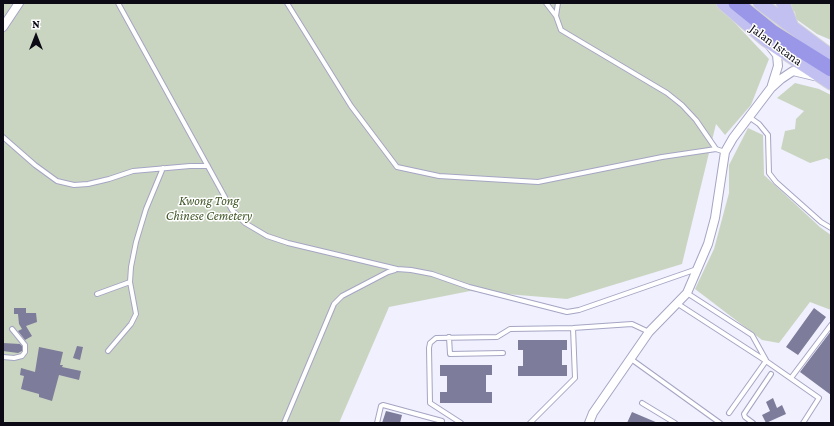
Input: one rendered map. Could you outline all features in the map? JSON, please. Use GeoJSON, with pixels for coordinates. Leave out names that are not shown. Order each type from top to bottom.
{"type":"FeatureCollection","features":[{"type":"Feature","properties":{"kind":"highway"},"geometry":{"type":"LineString","coordinates":[[736,3],[828,76]]}},
{"type":"Feature","properties":{"kind":"main road","name":"Jalan Istana"},"geometry":{"type":"LineString","coordinates":[[723,3],[766,40],[828,76]]}},
{"type":"Feature","properties":{"kind":"main road","name":"Jalan Istana"},"geometry":{"type":"LineString","coordinates":[[760,3],[831,56]]}},
{"type":"Feature","properties":{"kind":"main road"},"geometry":{"type":"LineString","coordinates":[[783,3],[792,27]]}},
{"type":"Feature","properties":{"kind":"main road"},"geometry":{"type":"LineString","coordinates":[[814,43],[831,48]]}},
{"type":"Feature","properties":{"kind":"street"},"geometry":{"type":"LineString","coordinates":[[3,27],[19,3]]}},
{"type":"Feature","properties":{"kind":"street"},"geometry":{"type":"LineString","coordinates":[[766,40],[778,60],[776,74],[771,88]]}},
{"type":"Feature","properties":{"kind":"street"},"geometry":{"type":"LineString","coordinates":[[589,423],[592,413],[650,332],[688,293],[708,244],[715,218],[720,150],[733,138],[771,88],[781,79],[793,71],[828,76]]}},
{"type":"Feature","properties":{"kind":"lane"},"geometry":{"type":"LineString","coordinates":[[118,3],[232,210],[245,223],[267,236],[397,269],[432,274],[469,286],[567,312],[579,310],[698,269]]}},
{"type":"Feature","properties":{"kind":"lane"},"geometry":{"type":"LineString","coordinates":[[287,3],[351,106],[397,167],[438,176],[538,182],[662,157],[720,150]]}},
{"type":"Feature","properties":{"kind":"lane"},"geometry":{"type":"LineString","coordinates":[[546,3],[556,16],[562,30],[668,93],[696,120],[720,150]]}},
{"type":"Feature","properties":{"kind":"lane"},"geometry":{"type":"LineString","coordinates":[[556,16],[558,3]]}},
{"type":"Feature","properties":{"kind":"lane"},"geometry":{"type":"LineString","coordinates":[[749,117],[759,124],[768,135],[769,173],[776,182],[821,222],[831,228]]}},
{"type":"Feature","properties":{"kind":"lane"},"geometry":{"type":"LineString","coordinates":[[3,137],[35,166],[57,181],[74,185],[88,184],[133,171],[208,166]]}},
{"type":"Feature","properties":{"kind":"lane"},"geometry":{"type":"LineString","coordinates":[[108,352],[131,324],[136,314],[130,282],[131,267],[136,242],[146,209],[163,168]]}},
{"type":"Feature","properties":{"kind":"lane"},"geometry":{"type":"LineString","coordinates":[[284,423],[334,304],[342,296],[388,272],[397,269]]}},
{"type":"Feature","properties":{"kind":"lane"},"geometry":{"type":"LineString","coordinates":[[97,294],[130,282]]}},
{"type":"Feature","properties":{"kind":"lane"},"geometry":{"type":"LineString","coordinates":[[688,293],[752,335],[766,361]]}},
{"type":"Feature","properties":{"kind":"lane"},"geometry":{"type":"LineString","coordinates":[[678,304],[766,361],[819,398],[803,423]]}},
{"type":"Feature","properties":{"kind":"lane"},"geometry":{"type":"LineString","coordinates":[[461,423],[430,403],[429,348],[430,342],[436,338],[497,337],[510,329],[573,328],[632,324],[650,332]]}},
{"type":"Feature","properties":{"kind":"lane"},"geometry":{"type":"LineString","coordinates":[[791,378],[831,325]]}},
{"type":"Feature","properties":{"kind":"lane"},"geometry":{"type":"LineString","coordinates":[[530,423],[575,378],[573,328]]}},
{"type":"Feature","properties":{"kind":"lane"},"geometry":{"type":"LineString","coordinates":[[3,357],[14,358],[22,356],[25,352],[25,345],[12,329]]}},
{"type":"Feature","properties":{"kind":"lane"},"geometry":{"type":"LineString","coordinates":[[449,337],[450,354],[503,353]]}},
{"type":"Feature","properties":{"kind":"lane"},"geometry":{"type":"LineString","coordinates":[[631,359],[720,423]]}},
{"type":"Feature","properties":{"kind":"lane"},"geometry":{"type":"LineString","coordinates":[[729,413],[766,361]]}},
{"type":"Feature","properties":{"kind":"lane"},"geometry":{"type":"LineString","coordinates":[[753,423],[745,417],[744,414],[771,374]]}},
{"type":"Feature","properties":{"kind":"lane"},"geometry":{"type":"LineString","coordinates":[[642,403],[675,423]]}},
{"type":"Feature","properties":{"kind":"lane"},"geometry":{"type":"LineString","coordinates":[[377,423],[381,406],[383,404],[441,422],[445,414]]}},
{"type":"Feature","properties":{"kind":"green space","name":"Kwong Tong Chinese Cemetery"},"geometry":{"type":"Polygon","coordinates":[[[3,3],[716,3],[769,59],[751,105],[725,135],[716,124],[682,264],[567,299],[470,291],[389,307],[339,423],[3,423],[3,3]]]}},
{"type":"Feature","properties":{"kind":"green space"},"geometry":{"type":"Polygon","coordinates":[[[785,3],[831,3],[831,40],[817,34],[796,19],[795,12],[785,3]]]}},
{"type":"Feature","properties":{"kind":"green space"},"geometry":{"type":"Polygon","coordinates":[[[795,83],[819,89],[831,95],[831,161],[827,158],[810,163],[781,149],[785,131],[795,129],[796,119],[804,111],[777,98],[795,83]]]}},
{"type":"Feature","properties":{"kind":"green space"},"geometry":{"type":"Polygon","coordinates":[[[748,128],[763,135],[764,175],[821,228],[831,235],[831,310],[810,302],[779,343],[762,340],[695,289],[714,249],[729,193],[729,165],[748,128]]]}},
{"type":"Feature","properties":{"kind":"building"},"geometry":{"type":"Polygon","coordinates":[[[14,308],[26,308],[26,313],[36,313],[37,322],[26,326],[32,336],[25,340],[18,331],[22,329],[19,324],[18,314],[14,314],[14,308]]]}},
{"type":"Feature","properties":{"kind":"building"},"geometry":{"type":"Polygon","coordinates":[[[814,308],[826,317],[798,355],[786,347],[814,308]]]}},
{"type":"Feature","properties":{"kind":"building"},"geometry":{"type":"Polygon","coordinates":[[[831,331],[831,395],[800,372],[831,331]]]}},
{"type":"Feature","properties":{"kind":"building"},"geometry":{"type":"Polygon","coordinates":[[[518,340],[567,340],[567,350],[562,350],[562,365],[567,365],[567,376],[518,376],[518,366],[523,366],[523,350],[518,350],[518,340]]]}},
{"type":"Feature","properties":{"kind":"building"},"geometry":{"type":"Polygon","coordinates":[[[3,343],[20,344],[22,346],[22,351],[18,353],[3,351],[3,343]]]}},
{"type":"Feature","properties":{"kind":"building"},"geometry":{"type":"Polygon","coordinates":[[[77,346],[83,347],[80,360],[73,358],[77,346]]]}},
{"type":"Feature","properties":{"kind":"building"},"geometry":{"type":"Polygon","coordinates":[[[39,347],[63,352],[60,365],[63,365],[62,367],[81,371],[79,380],[59,375],[52,401],[39,397],[39,394],[21,389],[24,376],[20,375],[21,368],[35,372],[39,347]]]}},
{"type":"Feature","properties":{"kind":"building"},"geometry":{"type":"Polygon","coordinates":[[[440,365],[492,365],[492,375],[486,375],[486,392],[492,392],[492,403],[440,403],[440,392],[447,392],[447,376],[440,376],[440,365]]]}},
{"type":"Feature","properties":{"kind":"building"},"geometry":{"type":"Polygon","coordinates":[[[773,398],[777,408],[782,405],[786,414],[766,423],[762,415],[770,411],[766,402],[773,398]]]}},
{"type":"Feature","properties":{"kind":"building"},"geometry":{"type":"Polygon","coordinates":[[[386,411],[402,415],[400,423],[382,423],[386,411]]]}},
{"type":"Feature","properties":{"kind":"building"},"geometry":{"type":"Polygon","coordinates":[[[632,412],[658,423],[627,423],[632,412]]]}}]}
